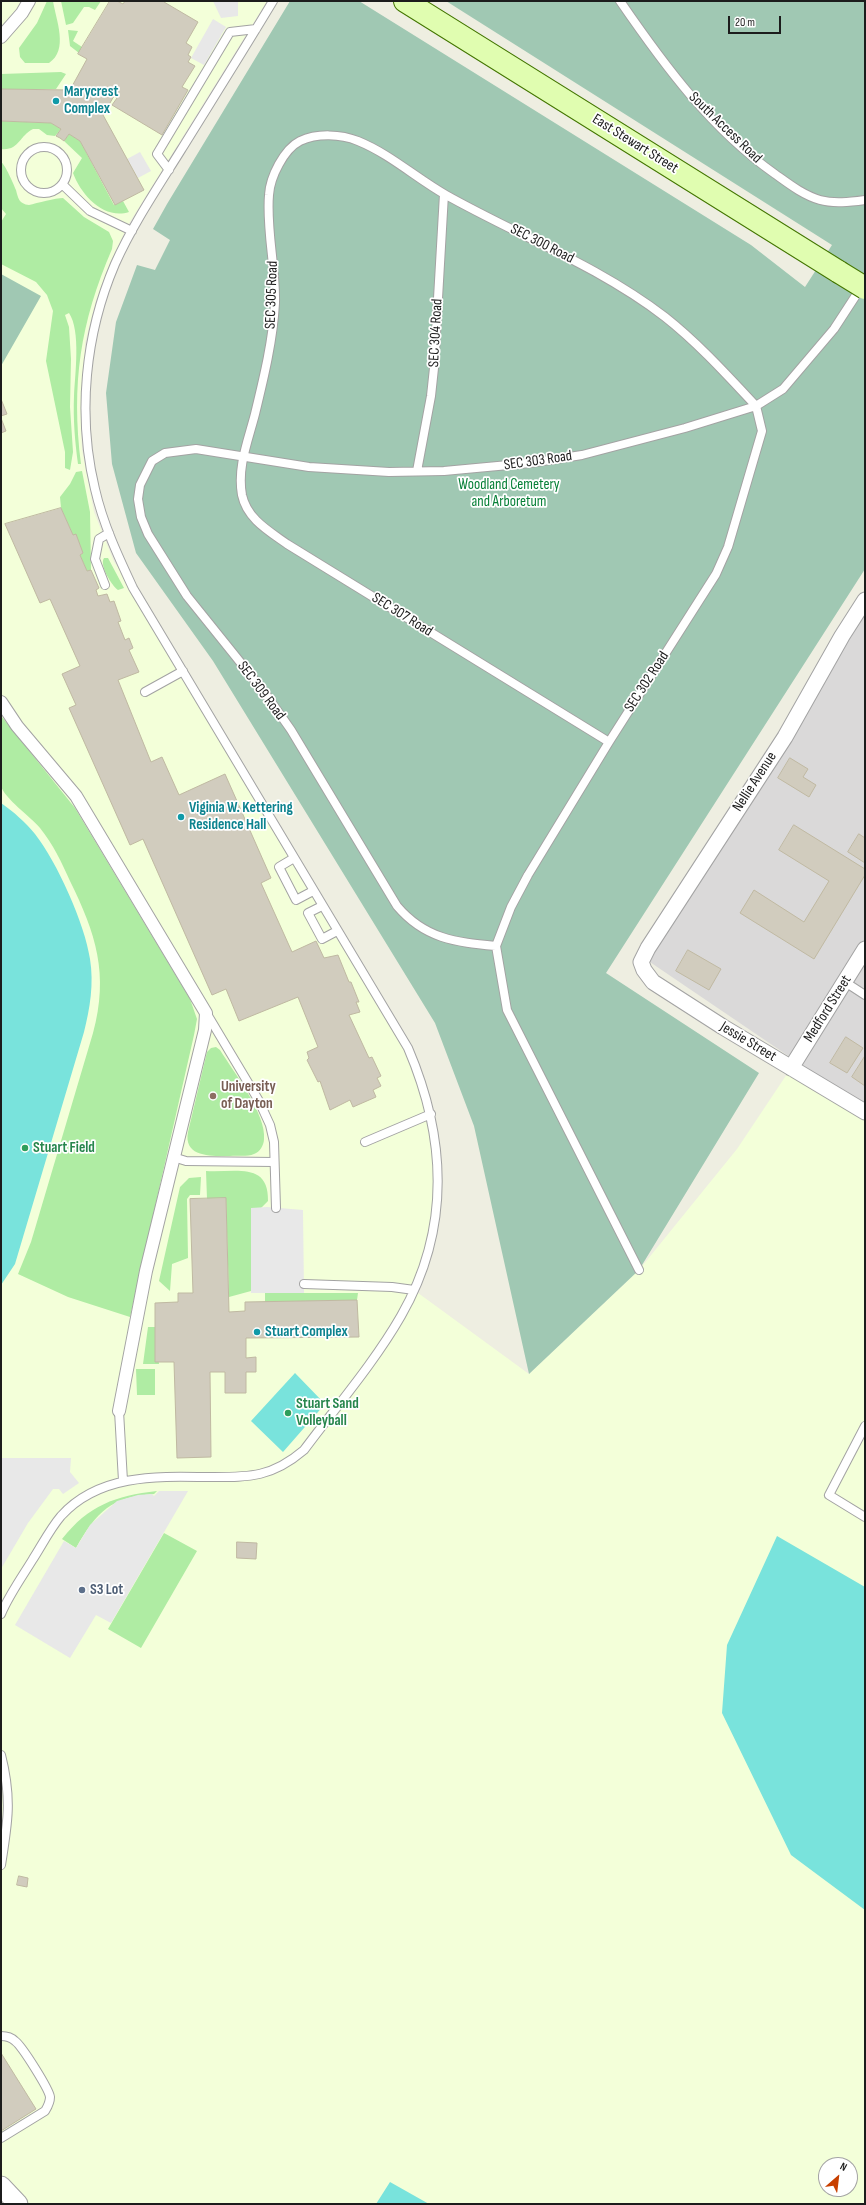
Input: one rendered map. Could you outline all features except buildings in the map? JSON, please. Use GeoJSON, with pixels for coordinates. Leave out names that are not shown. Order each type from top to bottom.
{"type":"FeatureCollection","features":[{"type":"Feature","properties":{"kind":"main road","name":"East Stewart Street"},"geometry":{"type":"LineString","coordinates":[[405,1],[865,288]]}},
{"type":"Feature","properties":{"kind":"street"},"geometry":{"type":"LineString","coordinates":[[1,37],[22,13],[29,1]]}},
{"type":"Feature","properties":{"kind":"street","name":"Nellie Avenue"},"geometry":{"type":"LineString","coordinates":[[641,962],[648,948],[694,875],[785,737],[842,636],[865,600]]}},
{"type":"Feature","properties":{"kind":"street"},"geometry":{"type":"LineString","coordinates":[[1,702],[17,726],[76,796],[206,1013],[204,1030],[146,1271],[119,1411]]}},
{"type":"Feature","properties":{"kind":"street","name":"Medford Street"},"geometry":{"type":"LineString","coordinates":[[791,1068],[865,949]]}},
{"type":"Feature","properties":{"kind":"street","name":"Jessie Street"},"geometry":{"type":"LineString","coordinates":[[641,962],[644,970],[653,982],[865,1112]]}},
{"type":"Feature","properties":{"kind":"street"},"geometry":{"type":"LineString","coordinates":[[1,2186],[18,2204]]}},
{"type":"Feature","properties":{"kind":"lane"},"geometry":{"type":"LineString","coordinates":[[1,1614],[61,1516],[93,1491],[109,1484],[123,1481],[170,1477],[250,1477],[271,1472],[290,1463],[304,1450],[387,1338],[414,1290],[423,1266],[436,1214],[438,1161],[431,1114],[422,1081],[408,1048],[133,588],[109,533],[95,489],[90,461],[86,422],[87,377],[92,338],[99,308],[116,264],[132,231],[273,1]]}},
{"type":"Feature","properties":{"kind":"lane","name":"South Access Road"},"geometry":{"type":"LineString","coordinates":[[620,1],[669,71],[714,121],[752,158],[795,188],[812,197],[832,202],[865,200]]}},
{"type":"Feature","properties":{"kind":"lane"},"geometry":{"type":"LineString","coordinates":[[169,170],[157,154],[230,32],[256,29]]}},
{"type":"Feature","properties":{"kind":"lane","name":"SEC 300 Road"},"geometry":{"type":"LineString","coordinates":[[300,141],[327,136],[357,141],[402,166],[444,194],[568,256],[612,280],[687,335],[756,406]]}},
{"type":"Feature","properties":{"kind":"lane","name":"SEC 305 Road"},"geometry":{"type":"LineString","coordinates":[[242,457],[268,363],[275,305],[275,277],[269,192],[280,164],[289,150],[300,141]]}},
{"type":"Feature","properties":{"kind":"lane"},"geometry":{"type":"LineString","coordinates":[[39,148],[48,148],[58,153],[66,166],[67,175],[63,184],[55,190],[46,193],[34,190],[28,185],[22,175],[21,168],[27,154],[39,148]]}},
{"type":"Feature","properties":{"kind":"lane"},"geometry":{"type":"LineString","coordinates":[[63,184],[90,211],[132,231]]}},
{"type":"Feature","properties":{"kind":"lane","name":"SEC 304 Road"},"geometry":{"type":"LineString","coordinates":[[417,471],[431,396],[434,368],[444,194]]}},
{"type":"Feature","properties":{"kind":"lane","name":"SEC 303 Road"},"geometry":{"type":"LineString","coordinates":[[242,457],[338,470],[382,472],[461,470],[530,463],[582,455],[685,428],[756,406],[783,389],[834,329],[865,282]]}},
{"type":"Feature","properties":{"kind":"lane","name":"SEC 302 Road"},"geometry":{"type":"LineString","coordinates":[[496,946],[525,880],[609,742],[716,574],[728,547],[762,431],[756,406]]}},
{"type":"Feature","properties":{"kind":"lane","name":"SEC 309 Road"},"geometry":{"type":"LineString","coordinates":[[242,457],[196,449],[165,452],[152,461],[140,485],[138,499],[141,517],[148,534],[187,596],[265,693],[291,730],[401,911],[409,920],[424,931],[440,937],[496,946]]}},
{"type":"Feature","properties":{"kind":"lane","name":"SEC 307 Road"},"geometry":{"type":"LineString","coordinates":[[242,457],[241,483],[243,498],[250,514],[263,527],[294,548],[609,742]]}},
{"type":"Feature","properties":{"kind":"lane"},"geometry":{"type":"LineString","coordinates":[[105,585],[95,557],[98,540],[109,533]]}},
{"type":"Feature","properties":{"kind":"lane"},"geometry":{"type":"LineString","coordinates":[[145,692],[183,671]]}},
{"type":"Feature","properties":{"kind":"lane"},"geometry":{"type":"LineString","coordinates":[[294,858],[279,867],[296,900],[313,891]]}},
{"type":"Feature","properties":{"kind":"lane"},"geometry":{"type":"LineString","coordinates":[[322,906],[308,914],[322,939],[337,931]]}},
{"type":"Feature","properties":{"kind":"lane"},"geometry":{"type":"LineString","coordinates":[[496,946],[507,1010],[639,1270]]}},
{"type":"Feature","properties":{"kind":"lane"},"geometry":{"type":"LineString","coordinates":[[845,982],[865,995]]}},
{"type":"Feature","properties":{"kind":"lane"},"geometry":{"type":"LineString","coordinates":[[206,1013],[267,1117],[274,1142],[276,1208]]}},
{"type":"Feature","properties":{"kind":"lane"},"geometry":{"type":"LineString","coordinates":[[365,1142],[431,1114]]}},
{"type":"Feature","properties":{"kind":"lane"},"geometry":{"type":"LineString","coordinates":[[173,1157],[186,1160],[274,1162]]}},
{"type":"Feature","properties":{"kind":"lane"},"geometry":{"type":"LineString","coordinates":[[304,1284],[392,1287],[414,1290]]}},
{"type":"Feature","properties":{"kind":"lane"},"geometry":{"type":"LineString","coordinates":[[119,1411],[123,1481]]}},
{"type":"Feature","properties":{"kind":"lane"},"geometry":{"type":"LineString","coordinates":[[865,1426],[828,1495],[865,1517]]}},
{"type":"Feature","properties":{"kind":"lane"},"geometry":{"type":"LineString","coordinates":[[1,1755],[9,1792],[8,1822],[1,1865]]}},
{"type":"Feature","properties":{"kind":"lane"},"geometry":{"type":"LineString","coordinates":[[1,2036],[8,2036],[16,2041],[23,2049],[50,2095],[50,2104],[45,2111],[1,2138]]}},
{"type":"Feature","properties":{"kind":"shaded area","name":"University of Dayton"},"geometry":{"type":"Polygon","coordinates":[[[1,1],[267,1],[128,225],[109,265],[96,300],[85,343],[81,430],[82,450],[94,512],[114,562],[133,588],[408,1048],[433,1123],[435,1221],[414,1290],[529,1374],[639,1270],[737,1149],[791,1068],[865,1112],[865,2204],[18,2204],[1,2186],[1,1]]]}},
{"type":"Feature","properties":{"kind":"shaded area"},"geometry":{"type":"Polygon","coordinates":[[[213,1],[238,1],[238,16],[221,18],[213,1]]]}},
{"type":"Feature","properties":{"kind":"shaded area"},"geometry":{"type":"Polygon","coordinates":[[[213,19],[226,27],[204,65],[191,58],[213,19]]]}},
{"type":"Feature","properties":{"kind":"shaded area"},"geometry":{"type":"Polygon","coordinates":[[[140,152],[151,171],[138,178],[127,159],[140,152]]]}},
{"type":"Feature","properties":{"kind":"shaded area"},"geometry":{"type":"Polygon","coordinates":[[[865,595],[865,1108],[644,958],[865,595]]]}},
{"type":"Feature","properties":{"kind":"shaded area","name":"Stuart Field"},"geometry":{"type":"Polygon","coordinates":[[[1,803],[19,817],[35,834],[61,877],[76,911],[87,945],[92,978],[90,1005],[84,1032],[15,1264],[1,1285],[1,803]]]}},
{"type":"Feature","properties":{"kind":"shaded area"},"geometry":{"type":"Polygon","coordinates":[[[267,1207],[303,1210],[304,1293],[251,1293],[251,1208],[267,1207]]]}},
{"type":"Feature","properties":{"kind":"shaded area","name":"Stuart Sand Volleyball"},"geometry":{"type":"Polygon","coordinates":[[[295,1373],[325,1404],[283,1452],[251,1421],[295,1373]]]}},
{"type":"Feature","properties":{"kind":"shaded area"},"geometry":{"type":"Polygon","coordinates":[[[1,1458],[71,1458],[70,1472],[79,1483],[63,1494],[59,1489],[53,1489],[28,1523],[1,1569],[1,1458]]]}},
{"type":"Feature","properties":{"kind":"shaded area","name":"S3 Lot"},"geometry":{"type":"Polygon","coordinates":[[[159,1491],[188,1491],[111,1623],[96,1615],[70,1658],[15,1625],[64,1541],[76,1548],[90,1525],[117,1501],[138,1495],[152,1494],[154,1496],[159,1491]]]}},
{"type":"Feature","properties":{"kind":"shaded area"},"geometry":{"type":"Polygon","coordinates":[[[777,1536],[865,1587],[865,1910],[791,1855],[722,1713],[727,1645],[777,1536]]]}},
{"type":"Feature","properties":{"kind":"shaded area"},"geometry":{"type":"Polygon","coordinates":[[[390,2182],[429,2204],[376,2204],[390,2182]]]}},
{"type":"Feature","properties":{"kind":"green space"},"geometry":{"type":"Polygon","coordinates":[[[47,1],[53,1],[60,34],[58,50],[55,57],[49,63],[25,63],[20,57],[19,48],[37,23],[47,1]]]}},
{"type":"Feature","properties":{"kind":"green space"},"geometry":{"type":"Polygon","coordinates":[[[61,1],[101,1],[95,10],[89,7],[84,7],[73,23],[66,25],[61,1]]]}},
{"type":"Feature","properties":{"kind":"green space","name":"Woodland Cemetery and Arboretum"},"geometry":{"type":"Polygon","coordinates":[[[290,1],[359,1],[751,245],[805,287],[832,245],[446,1],[865,1],[865,569],[606,973],[759,1073],[639,1270],[529,1374],[474,1126],[435,1023],[213,661],[136,553],[112,464],[106,393],[116,322],[137,265],[155,270],[170,240],[153,229],[290,1]]]}},
{"type":"Feature","properties":{"kind":"green space"},"geometry":{"type":"Polygon","coordinates":[[[68,30],[78,31],[73,41],[82,47],[79,53],[70,46],[68,30]]]}},
{"type":"Feature","properties":{"kind":"green space"},"geometry":{"type":"Polygon","coordinates":[[[61,72],[66,74],[56,89],[1,89],[1,74],[61,72]]]}},
{"type":"Feature","properties":{"kind":"green space"},"geometry":{"type":"Polygon","coordinates":[[[1,121],[51,123],[61,129],[55,136],[47,135],[39,129],[33,129],[12,148],[1,149],[1,121]]]}},
{"type":"Feature","properties":{"kind":"green space"},"geometry":{"type":"Polygon","coordinates":[[[69,134],[80,141],[114,205],[123,201],[129,212],[120,214],[102,209],[82,190],[73,173],[82,158],[64,141],[69,134]]]}},
{"type":"Feature","properties":{"kind":"green space"},"geometry":{"type":"Polygon","coordinates":[[[1,162],[9,175],[21,202],[29,205],[63,198],[84,217],[109,232],[113,241],[112,249],[92,303],[85,328],[81,354],[77,407],[81,464],[78,464],[74,422],[76,353],[75,330],[69,313],[65,315],[69,327],[71,359],[70,407],[73,452],[70,470],[65,468],[65,452],[46,361],[53,311],[47,295],[36,282],[1,264],[1,222],[6,214],[1,208],[1,162]]]}},
{"type":"Feature","properties":{"kind":"green space"},"geometry":{"type":"Polygon","coordinates":[[[1,274],[41,296],[1,366],[1,274]]]}},
{"type":"Feature","properties":{"kind":"green space"},"geometry":{"type":"Polygon","coordinates":[[[82,471],[90,512],[91,570],[87,571],[80,555],[83,553],[76,535],[73,535],[61,508],[60,497],[70,484],[76,472],[82,471]]]}},
{"type":"Feature","properties":{"kind":"green space"},"geometry":{"type":"Polygon","coordinates":[[[104,558],[108,558],[124,588],[118,590],[115,588],[103,565],[104,558]]]}},
{"type":"Feature","properties":{"kind":"green space"},"geometry":{"type":"Polygon","coordinates":[[[2,717],[75,808],[190,999],[197,1019],[130,1317],[68,1297],[18,1274],[31,1242],[93,1033],[98,1012],[100,973],[93,937],[87,919],[64,867],[49,840],[40,828],[12,802],[1,786],[0,752],[2,717]]]}},
{"type":"Feature","properties":{"kind":"green space"},"geometry":{"type":"Polygon","coordinates":[[[216,1047],[220,1050],[248,1093],[264,1129],[264,1141],[262,1146],[260,1150],[254,1154],[245,1156],[208,1155],[201,1154],[190,1147],[188,1132],[207,1052],[211,1048],[216,1047]]]}},
{"type":"Feature","properties":{"kind":"green space"},"geometry":{"type":"Polygon","coordinates":[[[206,1171],[238,1171],[256,1174],[263,1180],[267,1188],[268,1201],[261,1208],[251,1209],[251,1291],[229,1297],[226,1198],[207,1199],[206,1171]]]}},
{"type":"Feature","properties":{"kind":"green space"},"geometry":{"type":"Polygon","coordinates":[[[201,1177],[200,1195],[190,1195],[187,1199],[188,1258],[172,1264],[170,1291],[159,1281],[180,1187],[189,1178],[201,1177]]]}},
{"type":"Feature","properties":{"kind":"green space"},"geometry":{"type":"Polygon","coordinates":[[[265,1293],[358,1293],[357,1300],[265,1302],[265,1293]]]}},
{"type":"Feature","properties":{"kind":"green space"},"geometry":{"type":"Polygon","coordinates":[[[148,1327],[155,1327],[159,1364],[143,1364],[148,1327]]]}},
{"type":"Feature","properties":{"kind":"green space"},"geometry":{"type":"Polygon","coordinates":[[[136,1369],[155,1369],[155,1395],[137,1395],[136,1369]]]}},
{"type":"Feature","properties":{"kind":"green space"},"geometry":{"type":"Polygon","coordinates":[[[157,1491],[154,1494],[127,1498],[107,1508],[91,1524],[76,1548],[62,1539],[82,1518],[104,1504],[128,1496],[157,1491]]]}},
{"type":"Feature","properties":{"kind":"green space"},"geometry":{"type":"Polygon","coordinates":[[[164,1533],[197,1551],[141,1648],[108,1629],[164,1533]]]}},
{"type":"Feature","properties":{"kind":"place","name":"Marycrest Complex"},"geometry":{"type":"Point","coordinates":[56,101]}},
{"type":"Feature","properties":{"kind":"place","name":"Viginia W. Kettering Residence Hall"},"geometry":{"type":"Point","coordinates":[181,817]}},
{"type":"Feature","properties":{"kind":"place","name":"University of Dayton"},"geometry":{"type":"Point","coordinates":[213,1096]}},
{"type":"Feature","properties":{"kind":"place","name":"Stuart Field"},"geometry":{"type":"Point","coordinates":[25,1148]}},
{"type":"Feature","properties":{"kind":"place","name":"Stuart Complex"},"geometry":{"type":"Point","coordinates":[257,1332]}},
{"type":"Feature","properties":{"kind":"place","name":"Stuart Sand Volleyball"},"geometry":{"type":"Point","coordinates":[288,1413]}},
{"type":"Feature","properties":{"kind":"place","name":"S3 Lot"},"geometry":{"type":"Point","coordinates":[82,1590]}}]}
